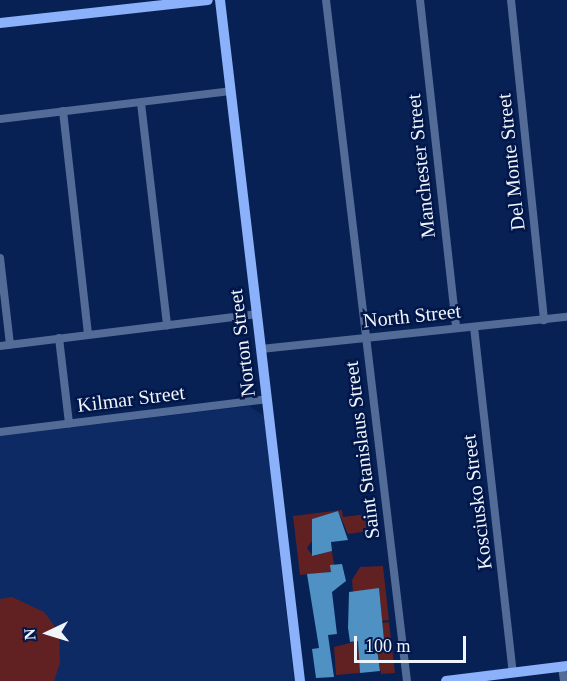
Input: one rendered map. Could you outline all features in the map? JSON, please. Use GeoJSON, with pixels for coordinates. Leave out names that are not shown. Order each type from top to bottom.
{"type":"FeatureCollection","features":[{"type":"Feature","properties":{"kind":"main road"},"geometry":{"type":"LineString","coordinates":[[0,23],[208,0]]}},
{"type":"Feature","properties":{"kind":"main road","name":"Norton Street"},"geometry":{"type":"LineString","coordinates":[[220,0],[300,681]]}},
{"type":"Feature","properties":{"kind":"main road"},"geometry":{"type":"LineString","coordinates":[[446,681],[565,667]]}},
{"type":"Feature","properties":{"kind":"street","name":"Saint Stanislaus Street"},"geometry":{"type":"LineString","coordinates":[[326,0],[407,681]]}},
{"type":"Feature","properties":{"kind":"street","name":"Manchester Street"},"geometry":{"type":"LineString","coordinates":[[420,0],[456,328]]}},
{"type":"Feature","properties":{"kind":"street","name":"Del Monte Street"},"geometry":{"type":"LineString","coordinates":[[511,0],[544,320]]}},
{"type":"Feature","properties":{"kind":"street"},"geometry":{"type":"LineString","coordinates":[[0,119],[230,91]]}},
{"type":"Feature","properties":{"kind":"street"},"geometry":{"type":"LineString","coordinates":[[141,102],[167,325]]}},
{"type":"Feature","properties":{"kind":"street"},"geometry":{"type":"LineString","coordinates":[[63,111],[88,334]]}},
{"type":"Feature","properties":{"kind":"street"},"geometry":{"type":"LineString","coordinates":[[0,258],[10,344]]}},
{"type":"Feature","properties":{"kind":"street"},"geometry":{"type":"LineString","coordinates":[[0,346],[256,314]]}},
{"type":"Feature","properties":{"kind":"street","name":"North Street"},"geometry":{"type":"LineString","coordinates":[[261,349],[567,317]]}},
{"type":"Feature","properties":{"kind":"street","name":"Kosciusko Street"},"geometry":{"type":"LineString","coordinates":[[474,327],[513,673]]}},
{"type":"Feature","properties":{"kind":"street"},"geometry":{"type":"LineString","coordinates":[[59,338],[69,423]]}},
{"type":"Feature","properties":{"kind":"street","name":"Kilmar Street"},"geometry":{"type":"LineString","coordinates":[[0,432],[267,399]]}},
{"type":"Feature","properties":{"kind":"street"},"geometry":{"type":"LineString","coordinates":[[564,681],[565,667]]}},
{"type":"Feature","properties":{"kind":"shaded area"},"geometry":{"type":"Polygon","coordinates":[[[249,406],[264,416],[294,681],[0,681],[0,436],[249,406]]]}},
{"type":"Feature","properties":{"kind":"shaded area"},"geometry":{"type":"Polygon","coordinates":[[[342,510],[343,517],[376,513],[379,538],[376,530],[348,534],[338,511],[312,519],[314,538],[307,548],[313,556],[332,551],[334,565],[331,572],[300,575],[293,516],[342,510]]]}},
{"type":"Feature","properties":{"kind":"shaded area"},"geometry":{"type":"Polygon","coordinates":[[[383,566],[389,620],[382,621],[379,589],[353,592],[352,580],[360,567],[383,566]]]}},
{"type":"Feature","properties":{"kind":"shaded area"},"geometry":{"type":"Polygon","coordinates":[[[12,597],[44,612],[59,632],[60,663],[54,681],[0,681],[0,599],[12,597]]]}},
{"type":"Feature","properties":{"kind":"shaded area"},"geometry":{"type":"Polygon","coordinates":[[[389,622],[395,673],[381,674],[376,641],[384,640],[382,623],[389,622]]]}},
{"type":"Feature","properties":{"kind":"shaded area"},"geometry":{"type":"Polygon","coordinates":[[[358,641],[360,673],[336,675],[334,647],[358,641]]]}},
{"type":"Feature","properties":{"kind":"building"},"geometry":{"type":"Polygon","coordinates":[[[338,511],[348,540],[331,542],[332,551],[312,556],[312,519],[338,511]]]}},
{"type":"Feature","properties":{"kind":"building"},"geometry":{"type":"Polygon","coordinates":[[[342,564],[346,581],[332,592],[337,634],[328,635],[334,677],[316,678],[312,649],[319,648],[307,574],[331,572],[330,565],[342,564]]]}},
{"type":"Feature","properties":{"kind":"building"},"geometry":{"type":"Polygon","coordinates":[[[379,588],[384,640],[376,641],[380,671],[360,673],[358,641],[350,642],[348,628],[349,592],[379,588]]]}}]}
